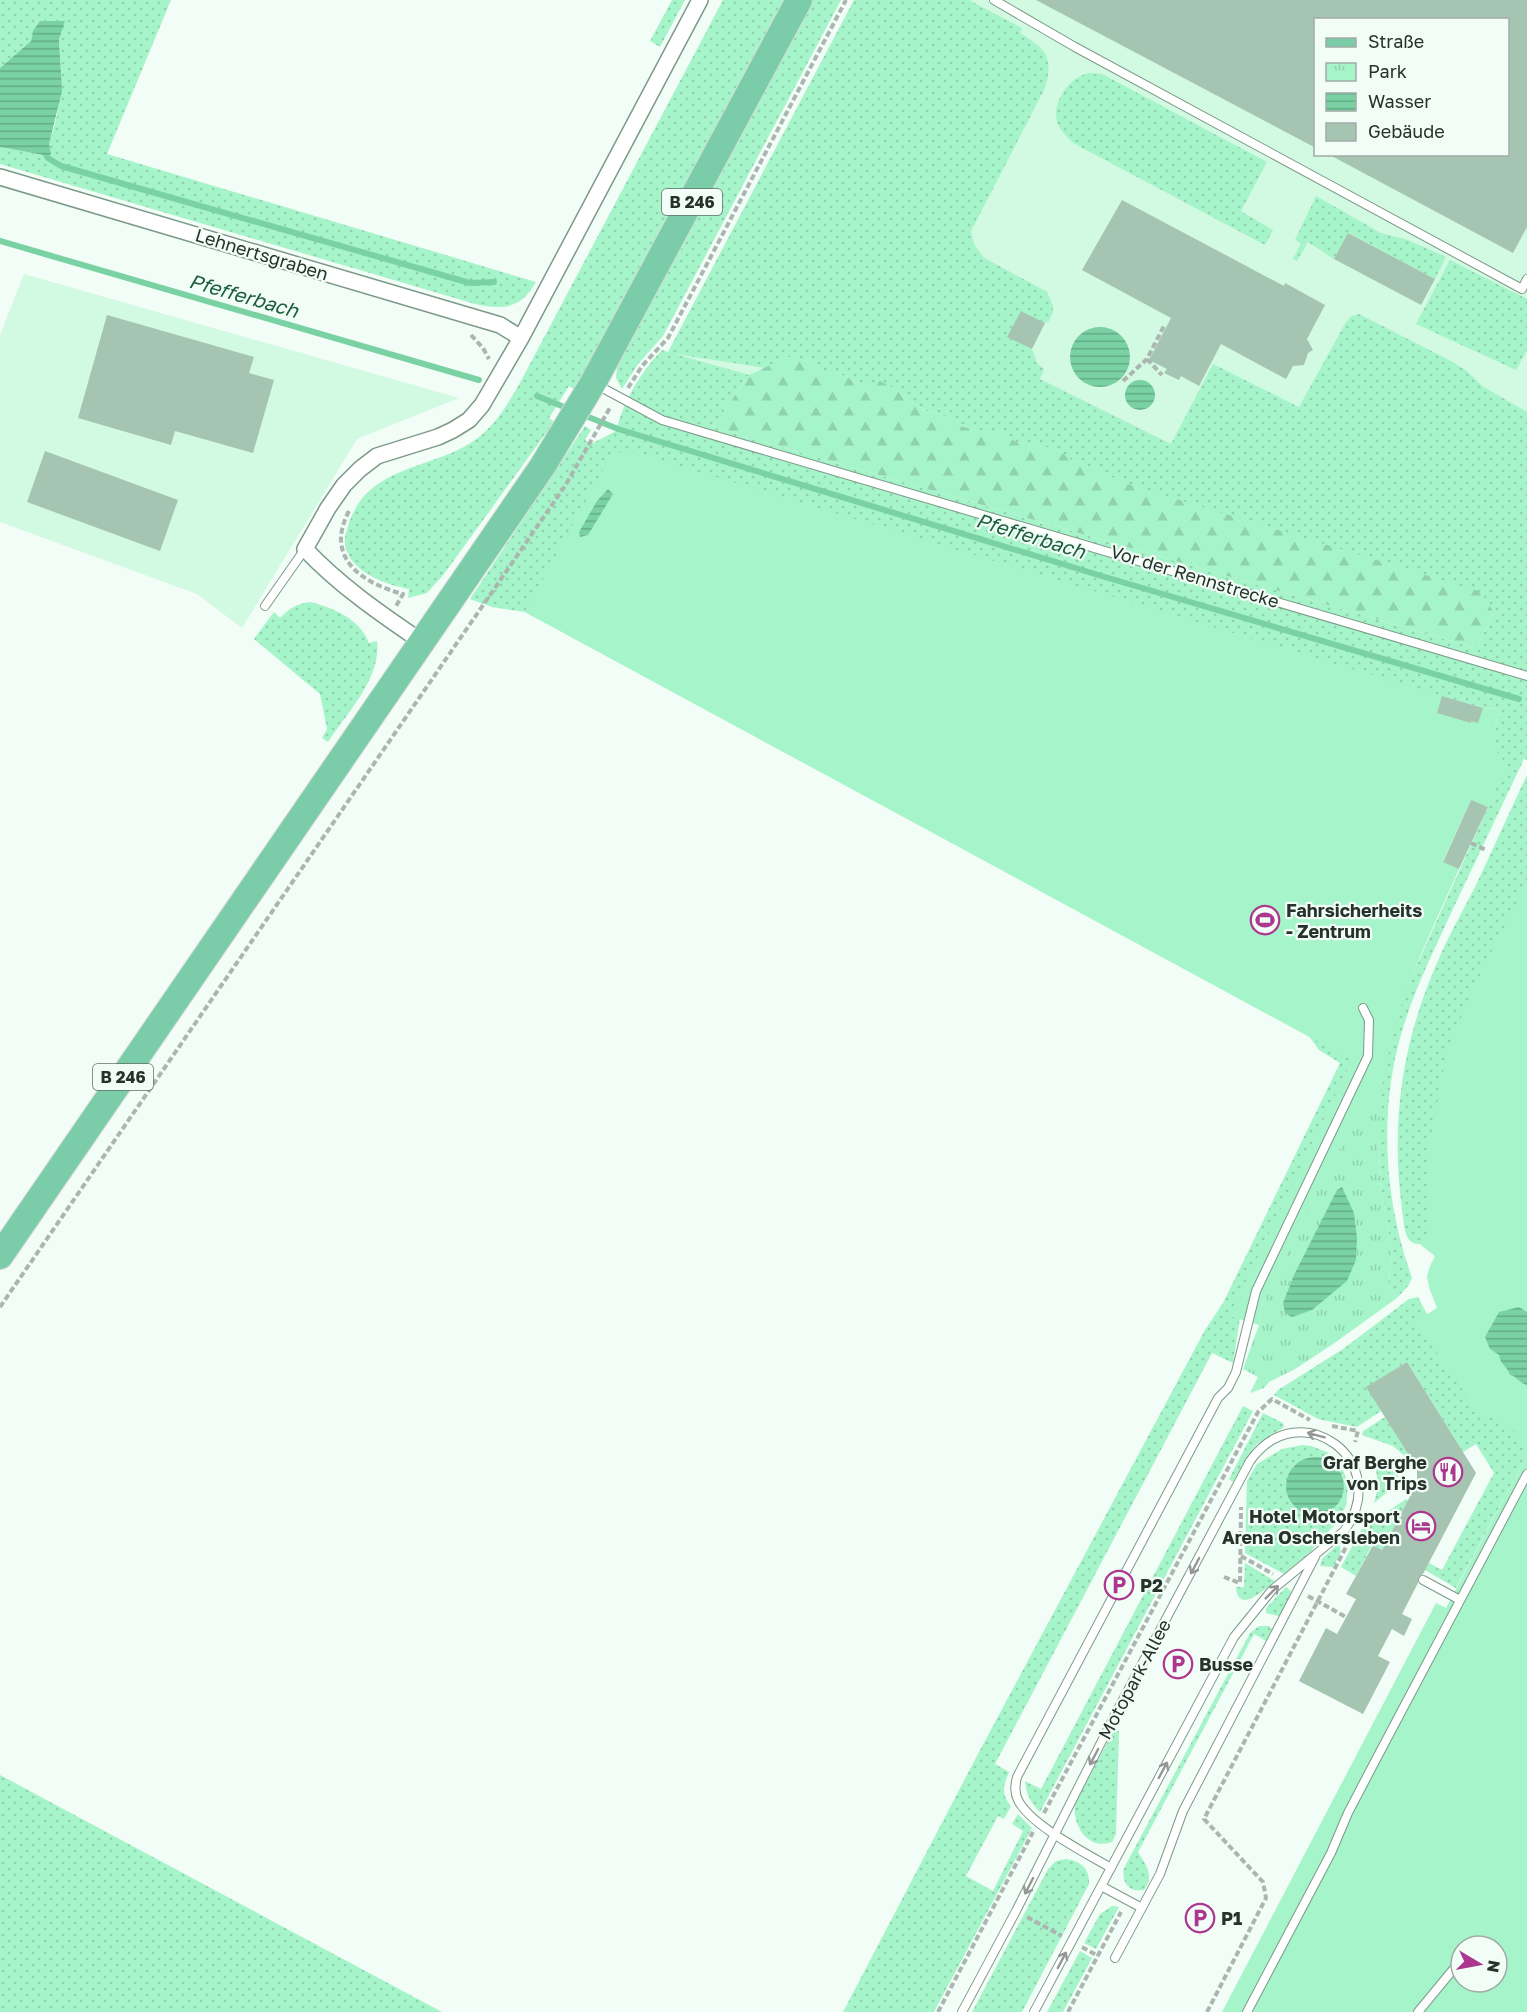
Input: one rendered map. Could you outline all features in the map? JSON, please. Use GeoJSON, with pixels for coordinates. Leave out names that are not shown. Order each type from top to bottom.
{"type":"FeatureCollection","features":[{"type":"Feature","properties":{"kind":"main road","name":"B 246"},"geometry":{"type":"LineString","coordinates":[[0,1256],[515,507],[566,428],[799,0]]}},
{"type":"Feature","properties":{"kind":"street"},"geometry":{"type":"LineString","coordinates":[[422,642],[342,584],[305,549],[328,508],[344,485],[360,469],[377,456],[438,437],[469,420],[482,405],[700,0]]}},
{"type":"Feature","properties":{"kind":"street","name":"Lehnertsgraben"},"geometry":{"type":"LineString","coordinates":[[0,177],[500,325],[520,338]]}},
{"type":"Feature","properties":{"kind":"lane"},"geometry":{"type":"LineString","coordinates":[[994,0],[1075,48],[1522,289],[1527,279]]}},
{"type":"Feature","properties":{"kind":"lane","name":"Vor der Rennstrecke"},"geometry":{"type":"LineString","coordinates":[[587,392],[621,399],[662,420],[1527,676]]}},
{"type":"Feature","properties":{"kind":"lane"},"geometry":{"type":"LineString","coordinates":[[264,606],[305,549]]}},
{"type":"Feature","properties":{"kind":"lane"},"geometry":{"type":"LineString","coordinates":[[1111,1868],[1038,1823],[1023,1808],[1015,1791],[1017,1778],[1218,1398],[1228,1388],[1236,1372],[1256,1291],[1368,1056],[1369,1020],[1363,1008]]}},
{"type":"Feature","properties":{"kind":"lane","name":"Motopark-Allee"},"geometry":{"type":"LineString","coordinates":[[962,2012],[1112,1721],[1256,1452],[1283,1435],[1311,1432],[1326,1438],[1339,1446],[1351,1461],[1358,1478],[1358,1504],[1352,1521],[1316,1556],[1272,1590],[1234,1637],[1034,2012]]}},
{"type":"Feature","properties":{"kind":"lane"},"geometry":{"type":"LineString","coordinates":[[1247,2012],[1331,1853],[1362,1786],[1527,1474]]}},
{"type":"Feature","properties":{"kind":"lane"},"geometry":{"type":"LineString","coordinates":[[1115,1958],[1160,1874],[1183,1811],[1316,1556]]}},
{"type":"Feature","properties":{"kind":"lane"},"geometry":{"type":"LineString","coordinates":[[1424,1580],[1460,1600]]}},
{"type":"Feature","properties":{"kind":"lane"},"geometry":{"type":"LineString","coordinates":[[1101,1886],[1142,1908]]}},
{"type":"Feature","properties":{"kind":"lane"},"geometry":{"type":"LineString","coordinates":[[1418,2012],[1449,1975]]}},
{"type":"Feature","properties":{"kind":"path"},"geometry":{"type":"LineString","coordinates":[[621,399],[642,366],[668,338],[846,0]]}},
{"type":"Feature","properties":{"kind":"path"},"geometry":{"type":"LineString","coordinates":[[1124,381],[1147,359],[1164,326]]}},
{"type":"Feature","properties":{"kind":"path"},"geometry":{"type":"LineString","coordinates":[[1147,359],[1162,375]]}},
{"type":"Feature","properties":{"kind":"path"},"geometry":{"type":"LineString","coordinates":[[0,1307],[565,486],[607,413]]}},
{"type":"Feature","properties":{"kind":"path"},"geometry":{"type":"LineString","coordinates":[[1472,843],[1486,850]]}},
{"type":"Feature","properties":{"kind":"path"},"geometry":{"type":"LineString","coordinates":[[1220,1483],[1241,1495],[1240,1583],[1224,1577]]}},
{"type":"Feature","properties":{"kind":"path"},"geometry":{"type":"LineString","coordinates":[[1207,2012],[1266,1898],[1263,1882],[1204,1819],[1349,1542]]}},
{"type":"Feature","properties":{"kind":"path"},"geometry":{"type":"LineString","coordinates":[[997,1901],[1098,1956]]}},
{"type":"Feature","properties":{"kind":"path"},"geometry":{"type":"LineString","coordinates":[[1068,2012],[1127,1901]]}},
{"type":"Feature","properties":{"kind":"shaded area"},"geometry":{"type":"Polygon","coordinates":[[[854,0],[1527,0],[1527,604],[668,352],[854,0]]]}},
{"type":"Feature","properties":{"kind":"shaded area"},"geometry":{"type":"Polygon","coordinates":[[[24,274],[459,398],[357,439],[242,628],[197,594],[0,522],[0,335],[24,274]]]}},
{"type":"Feature","properties":{"kind":"green space"},"geometry":{"type":"Polygon","coordinates":[[[0,0],[171,0],[107,154],[536,282],[524,298],[510,305],[494,307],[475,304],[0,164],[0,147],[43,155],[54,128],[57,113],[60,69],[59,39],[33,31],[31,41],[0,68],[0,0]]]}},
{"type":"Feature","properties":{"kind":"green space"},"geometry":{"type":"Polygon","coordinates":[[[672,0],[685,0],[660,47],[650,41],[672,0]]]}},
{"type":"Feature","properties":{"kind":"green space"},"geometry":{"type":"Polygon","coordinates":[[[723,0],[785,0],[575,390],[569,386],[549,418],[554,422],[444,574],[427,593],[408,598],[409,589],[381,581],[363,571],[350,557],[345,546],[345,536],[358,504],[371,489],[387,479],[458,450],[475,440],[502,412],[522,379],[723,0]]]}},
{"type":"Feature","properties":{"kind":"green space"},"geometry":{"type":"Polygon","coordinates":[[[810,0],[841,0],[663,336],[638,364],[622,389],[616,378],[618,361],[810,0]]]}},
{"type":"Feature","properties":{"kind":"green space"},"geometry":{"type":"Polygon","coordinates":[[[854,0],[969,0],[1022,28],[1020,33],[1042,49],[1048,61],[1049,69],[1045,88],[971,231],[974,244],[983,257],[1047,292],[1053,306],[1049,321],[1045,323],[1021,311],[1008,337],[1032,349],[1037,363],[1044,369],[1040,379],[1171,444],[1213,364],[1299,407],[1345,324],[1351,316],[1359,314],[1449,360],[1467,371],[1482,386],[1527,412],[1527,760],[1524,759],[1419,983],[1405,1020],[1390,1086],[1388,1169],[1397,1224],[1412,1278],[1397,1298],[1389,1285],[1391,1250],[1382,1192],[1378,1144],[1380,1096],[1378,1051],[1488,807],[1471,800],[1496,751],[1494,741],[1366,1035],[1242,1305],[1233,1363],[1212,1353],[995,1764],[1009,1772],[1004,1790],[1011,1806],[1004,1819],[998,1816],[966,1876],[993,1891],[1023,1831],[1012,1824],[1018,1814],[1032,1828],[934,2012],[843,2012],[1205,1330],[1223,1303],[1340,1063],[1319,1050],[1309,1036],[525,612],[492,607],[470,599],[585,426],[591,430],[585,440],[591,444],[616,431],[623,408],[640,378],[662,350],[668,352],[854,0]],[[675,354],[749,375],[713,427],[1476,648],[1494,613],[1121,482],[1097,469],[1069,459],[1058,449],[1019,443],[999,434],[963,427],[950,416],[927,411],[906,399],[897,390],[865,386],[838,373],[819,374],[807,361],[788,357],[766,368],[675,354]],[[1442,696],[1493,737],[1500,709],[1483,708],[1442,696]]]}},
{"type":"Feature","properties":{"kind":"green space"},"geometry":{"type":"Polygon","coordinates":[[[1090,73],[1102,74],[1267,162],[1241,211],[1273,230],[1265,245],[1075,144],[1068,138],[1056,118],[1059,99],[1072,82],[1090,73]]]}},
{"type":"Feature","properties":{"kind":"green space"},"geometry":{"type":"Polygon","coordinates":[[[1316,196],[1381,233],[1408,240],[1446,257],[1435,279],[1349,233],[1334,259],[1308,242],[1297,261],[1293,259],[1301,243],[1295,240],[1316,196]]]}},
{"type":"Feature","properties":{"kind":"green space"},"geometry":{"type":"Polygon","coordinates":[[[1450,260],[1527,299],[1527,350],[1516,370],[1416,324],[1450,260]]]}},
{"type":"Feature","properties":{"kind":"green space"},"geometry":{"type":"Polygon","coordinates":[[[788,357],[807,361],[819,374],[838,373],[865,386],[880,381],[926,411],[950,416],[963,427],[999,434],[1019,443],[1058,449],[1069,459],[1097,469],[1121,482],[1481,592],[1494,613],[1476,648],[713,427],[749,375],[788,357]]]}},
{"type":"Feature","properties":{"kind":"green space","name":"Fahrsicherheits - Zentrum"},"geometry":{"type":"Polygon","coordinates":[[[626,450],[1442,696],[1483,708],[1500,709],[1495,731],[1495,746],[1501,758],[1508,763],[1488,807],[1471,800],[1443,861],[1459,869],[1404,997],[1390,1046],[1381,1096],[1372,1096],[1325,1174],[1260,1310],[1259,1325],[1229,1316],[1352,1060],[525,612],[609,459],[626,450]]]}},
{"type":"Feature","properties":{"kind":"green space"},"geometry":{"type":"Polygon","coordinates":[[[310,602],[353,621],[369,643],[377,641],[377,654],[369,681],[328,742],[322,738],[327,729],[320,694],[254,639],[274,612],[280,618],[294,607],[310,602]]]}},
{"type":"Feature","properties":{"kind":"green space"},"geometry":{"type":"Polygon","coordinates":[[[1527,775],[1527,1150],[1426,1280],[1435,1256],[1420,1244],[1414,1244],[1407,1237],[1399,1176],[1399,1111],[1409,1048],[1427,986],[1527,775]]]}},
{"type":"Feature","properties":{"kind":"green space"},"geometry":{"type":"Polygon","coordinates":[[[1527,883],[1527,2012],[1222,2012],[1436,1603],[1446,1608],[1525,1459],[1521,1439],[1508,1426],[1476,1409],[1415,1322],[1437,1308],[1428,1282],[1429,1271],[1435,1256],[1420,1244],[1429,1230],[1430,1143],[1451,1040],[1485,964],[1527,883]]]}},
{"type":"Feature","properties":{"kind":"green space"},"geometry":{"type":"Polygon","coordinates":[[[1372,1096],[1381,1096],[1378,1144],[1382,1192],[1391,1250],[1389,1285],[1397,1298],[1295,1369],[1269,1382],[1264,1388],[1250,1393],[1258,1377],[1243,1369],[1259,1325],[1260,1310],[1325,1173],[1372,1096]]]}},
{"type":"Feature","properties":{"kind":"green space"},"geometry":{"type":"Polygon","coordinates":[[[1418,1297],[1427,1314],[1504,1422],[1518,1433],[1525,1447],[1525,1459],[1456,1588],[1425,1570],[1429,1563],[1442,1570],[1494,1473],[1476,1444],[1463,1452],[1407,1362],[1367,1387],[1381,1411],[1357,1427],[1318,1419],[1274,1395],[1278,1390],[1343,1349],[1409,1299],[1418,1297]]]}},
{"type":"Feature","properties":{"kind":"green space"},"geometry":{"type":"Polygon","coordinates":[[[1243,1406],[1253,1411],[1040,1812],[1026,1790],[1025,1781],[1041,1789],[1243,1406]]]}},
{"type":"Feature","properties":{"kind":"green space"},"geometry":{"type":"Polygon","coordinates":[[[1263,1413],[1283,1423],[1284,1427],[1257,1444],[1233,1482],[1229,1479],[1263,1413]]]}},
{"type":"Feature","properties":{"kind":"green space"},"geometry":{"type":"Polygon","coordinates":[[[1385,1417],[1410,1456],[1407,1458],[1393,1446],[1362,1435],[1363,1431],[1385,1417]]]}},
{"type":"Feature","properties":{"kind":"green space"},"geometry":{"type":"Polygon","coordinates":[[[1302,1445],[1327,1452],[1341,1466],[1348,1482],[1346,1506],[1337,1522],[1307,1555],[1284,1574],[1245,1553],[1247,1481],[1257,1464],[1282,1449],[1302,1445]],[[1310,1457],[1293,1466],[1291,1503],[1304,1512],[1316,1515],[1336,1506],[1342,1496],[1344,1486],[1342,1475],[1336,1466],[1310,1457]]]}},
{"type":"Feature","properties":{"kind":"green space"},"geometry":{"type":"Polygon","coordinates":[[[1368,1453],[1390,1464],[1396,1469],[1398,1475],[1392,1487],[1374,1503],[1377,1477],[1372,1458],[1368,1453]]]}},
{"type":"Feature","properties":{"kind":"green space"},"geometry":{"type":"Polygon","coordinates":[[[1406,1499],[1408,1500],[1382,1550],[1372,1545],[1356,1576],[1341,1567],[1361,1530],[1406,1499]]]}},
{"type":"Feature","properties":{"kind":"green space"},"geometry":{"type":"Polygon","coordinates":[[[1339,1543],[1341,1552],[1333,1567],[1320,1566],[1322,1559],[1339,1543]]]}},
{"type":"Feature","properties":{"kind":"green space"},"geometry":{"type":"Polygon","coordinates":[[[1245,1563],[1275,1581],[1247,1600],[1238,1595],[1236,1587],[1244,1587],[1245,1563]]]}},
{"type":"Feature","properties":{"kind":"green space"},"geometry":{"type":"Polygon","coordinates":[[[1286,1587],[1292,1592],[1280,1615],[1266,1613],[1266,1608],[1286,1587]]]}},
{"type":"Feature","properties":{"kind":"green space"},"geometry":{"type":"Polygon","coordinates":[[[1259,1626],[1269,1626],[1272,1629],[1266,1641],[1254,1634],[1138,1852],[1148,1871],[1149,1880],[1144,1890],[1134,1890],[1125,1882],[1124,1868],[1250,1633],[1259,1626]]]}},
{"type":"Feature","properties":{"kind":"green space"},"geometry":{"type":"Polygon","coordinates":[[[1114,1730],[1119,1731],[1116,1834],[1112,1842],[1103,1844],[1096,1843],[1083,1834],[1076,1820],[1075,1804],[1114,1730]]]}},
{"type":"Feature","properties":{"kind":"green space"},"geometry":{"type":"Polygon","coordinates":[[[0,1775],[442,2012],[0,2012],[0,1775]]]}},
{"type":"Feature","properties":{"kind":"green space"},"geometry":{"type":"Polygon","coordinates":[[[1066,1859],[1084,1867],[1088,1874],[1089,1884],[1022,2012],[972,2012],[1048,1869],[1056,1861],[1066,1859]]]}},
{"type":"Feature","properties":{"kind":"green space"},"geometry":{"type":"Polygon","coordinates":[[[1112,1906],[1119,1907],[1096,1949],[1084,1943],[1100,1914],[1112,1906]]]}},
{"type":"Feature","properties":{"kind":"green space"},"geometry":{"type":"Polygon","coordinates":[[[1080,1951],[1092,1958],[1063,2012],[1047,2012],[1080,1951]]]}},
{"type":"Feature","properties":{"kind":"water"},"geometry":{"type":"Polygon","coordinates":[[[40,21],[65,21],[59,39],[62,91],[49,144],[51,154],[45,159],[43,155],[0,147],[0,68],[31,41],[33,31],[40,21]]]}},
{"type":"Feature","properties":{"kind":"water"},"geometry":{"type":"Polygon","coordinates":[[[1100,327],[1117,332],[1125,340],[1130,357],[1125,374],[1117,382],[1100,387],[1083,382],[1075,374],[1070,357],[1075,340],[1083,332],[1100,327]]]}},
{"type":"Feature","properties":{"kind":"water"},"geometry":{"type":"Polygon","coordinates":[[[1140,380],[1151,384],[1155,395],[1151,406],[1140,410],[1129,406],[1125,395],[1129,384],[1140,380]]]}},
{"type":"Feature","properties":{"kind":"water"},"geometry":{"type":"Polygon","coordinates":[[[608,489],[613,494],[588,535],[580,537],[579,532],[597,501],[608,489]]]}},
{"type":"Feature","properties":{"kind":"water"},"geometry":{"type":"Polygon","coordinates":[[[1342,1187],[1354,1213],[1357,1238],[1356,1260],[1347,1281],[1312,1310],[1292,1317],[1285,1313],[1283,1303],[1294,1275],[1337,1190],[1342,1187]]]}},
{"type":"Feature","properties":{"kind":"water"},"geometry":{"type":"Polygon","coordinates":[[[1519,1307],[1527,1312],[1527,1385],[1510,1375],[1499,1355],[1490,1349],[1485,1337],[1499,1312],[1519,1307]]]}},
{"type":"Feature","properties":{"kind":"water"},"geometry":{"type":"Polygon","coordinates":[[[1309,1457],[1321,1457],[1336,1465],[1344,1480],[1344,1492],[1336,1507],[1321,1515],[1309,1515],[1294,1507],[1286,1492],[1286,1480],[1294,1465],[1309,1457]]]}},
{"type":"Feature","properties":{"kind":"building"},"geometry":{"type":"Polygon","coordinates":[[[1036,0],[1527,0],[1527,227],[1513,253],[1332,156],[1509,156],[1509,18],[1314,18],[1314,147],[1036,0]]]}},
{"type":"Feature","properties":{"kind":"building"},"geometry":{"type":"Polygon","coordinates":[[[1122,200],[1284,286],[1285,283],[1325,305],[1307,339],[1313,350],[1308,353],[1304,365],[1293,366],[1286,379],[1221,344],[1199,386],[1181,376],[1179,380],[1164,373],[1167,369],[1149,360],[1171,318],[1082,270],[1122,200]]]}},
{"type":"Feature","properties":{"kind":"building"},"geometry":{"type":"Polygon","coordinates":[[[1348,233],[1435,279],[1421,305],[1334,259],[1348,233]]]}},
{"type":"Feature","properties":{"kind":"building"},"geometry":{"type":"Polygon","coordinates":[[[1021,311],[1045,323],[1032,349],[1007,337],[1021,311]]]}},
{"type":"Feature","properties":{"kind":"building"},"geometry":{"type":"Polygon","coordinates":[[[107,315],[254,357],[249,373],[274,380],[253,453],[175,431],[171,445],[78,418],[107,315]]]}},
{"type":"Feature","properties":{"kind":"building"},"geometry":{"type":"Polygon","coordinates":[[[45,451],[178,500],[160,551],[27,502],[45,451]]]}},
{"type":"Feature","properties":{"kind":"building"},"geometry":{"type":"Polygon","coordinates":[[[1442,696],[1483,708],[1478,723],[1437,713],[1442,696]]]}},
{"type":"Feature","properties":{"kind":"building"},"geometry":{"type":"Polygon","coordinates":[[[1471,800],[1488,807],[1459,869],[1443,862],[1471,800]]]}},
{"type":"Feature","properties":{"kind":"building","name":"Hotel Motorsport Arena Oschersleben"},"geometry":{"type":"Polygon","coordinates":[[[1407,1362],[1476,1473],[1423,1574],[1418,1578],[1418,1583],[1402,1614],[1412,1619],[1404,1636],[1392,1629],[1378,1656],[1390,1662],[1363,1714],[1299,1681],[1326,1628],[1337,1634],[1356,1599],[1346,1594],[1373,1545],[1382,1550],[1417,1483],[1417,1468],[1366,1387],[1407,1362]]]}},
{"type":"Feature","properties":{"kind":"waterway"},"geometry":{"type":"LineString","coordinates":[[48,158],[61,166],[470,283],[494,282]]}},
{"type":"Feature","properties":{"kind":"waterway","name":"Pfefferbach"},"geometry":{"type":"LineString","coordinates":[[0,241],[479,380]]}},
{"type":"Feature","properties":{"kind":"waterway","name":"Pfefferbach"},"geometry":{"type":"LineString","coordinates":[[537,396],[569,409]]}},
{"type":"Feature","properties":{"kind":"waterway","name":"Pfefferbach"},"geometry":{"type":"LineString","coordinates":[[581,414],[618,429],[1105,577],[1519,699]]}},
{"type":"Feature","properties":{"kind":"place","name":"Fahrsicherheits - Zentrum"},"geometry":{"type":"Point","coordinates":[1265,920]}},
{"type":"Feature","properties":{"kind":"place","name":"Graf Berghe von Trips"},"geometry":{"type":"Point","coordinates":[1448,1472]}},
{"type":"Feature","properties":{"kind":"place","name":"Hotel Motorsport Arena Oschersleben"},"geometry":{"type":"Point","coordinates":[1421,1526]}},
{"type":"Feature","properties":{"kind":"place","name":"P2"},"geometry":{"type":"Point","coordinates":[1119,1585]}},
{"type":"Feature","properties":{"kind":"place","name":"Busse"},"geometry":{"type":"Point","coordinates":[1178,1664]}},
{"type":"Feature","properties":{"kind":"place","name":"P1"},"geometry":{"type":"Point","coordinates":[1200,1918]}}]}
